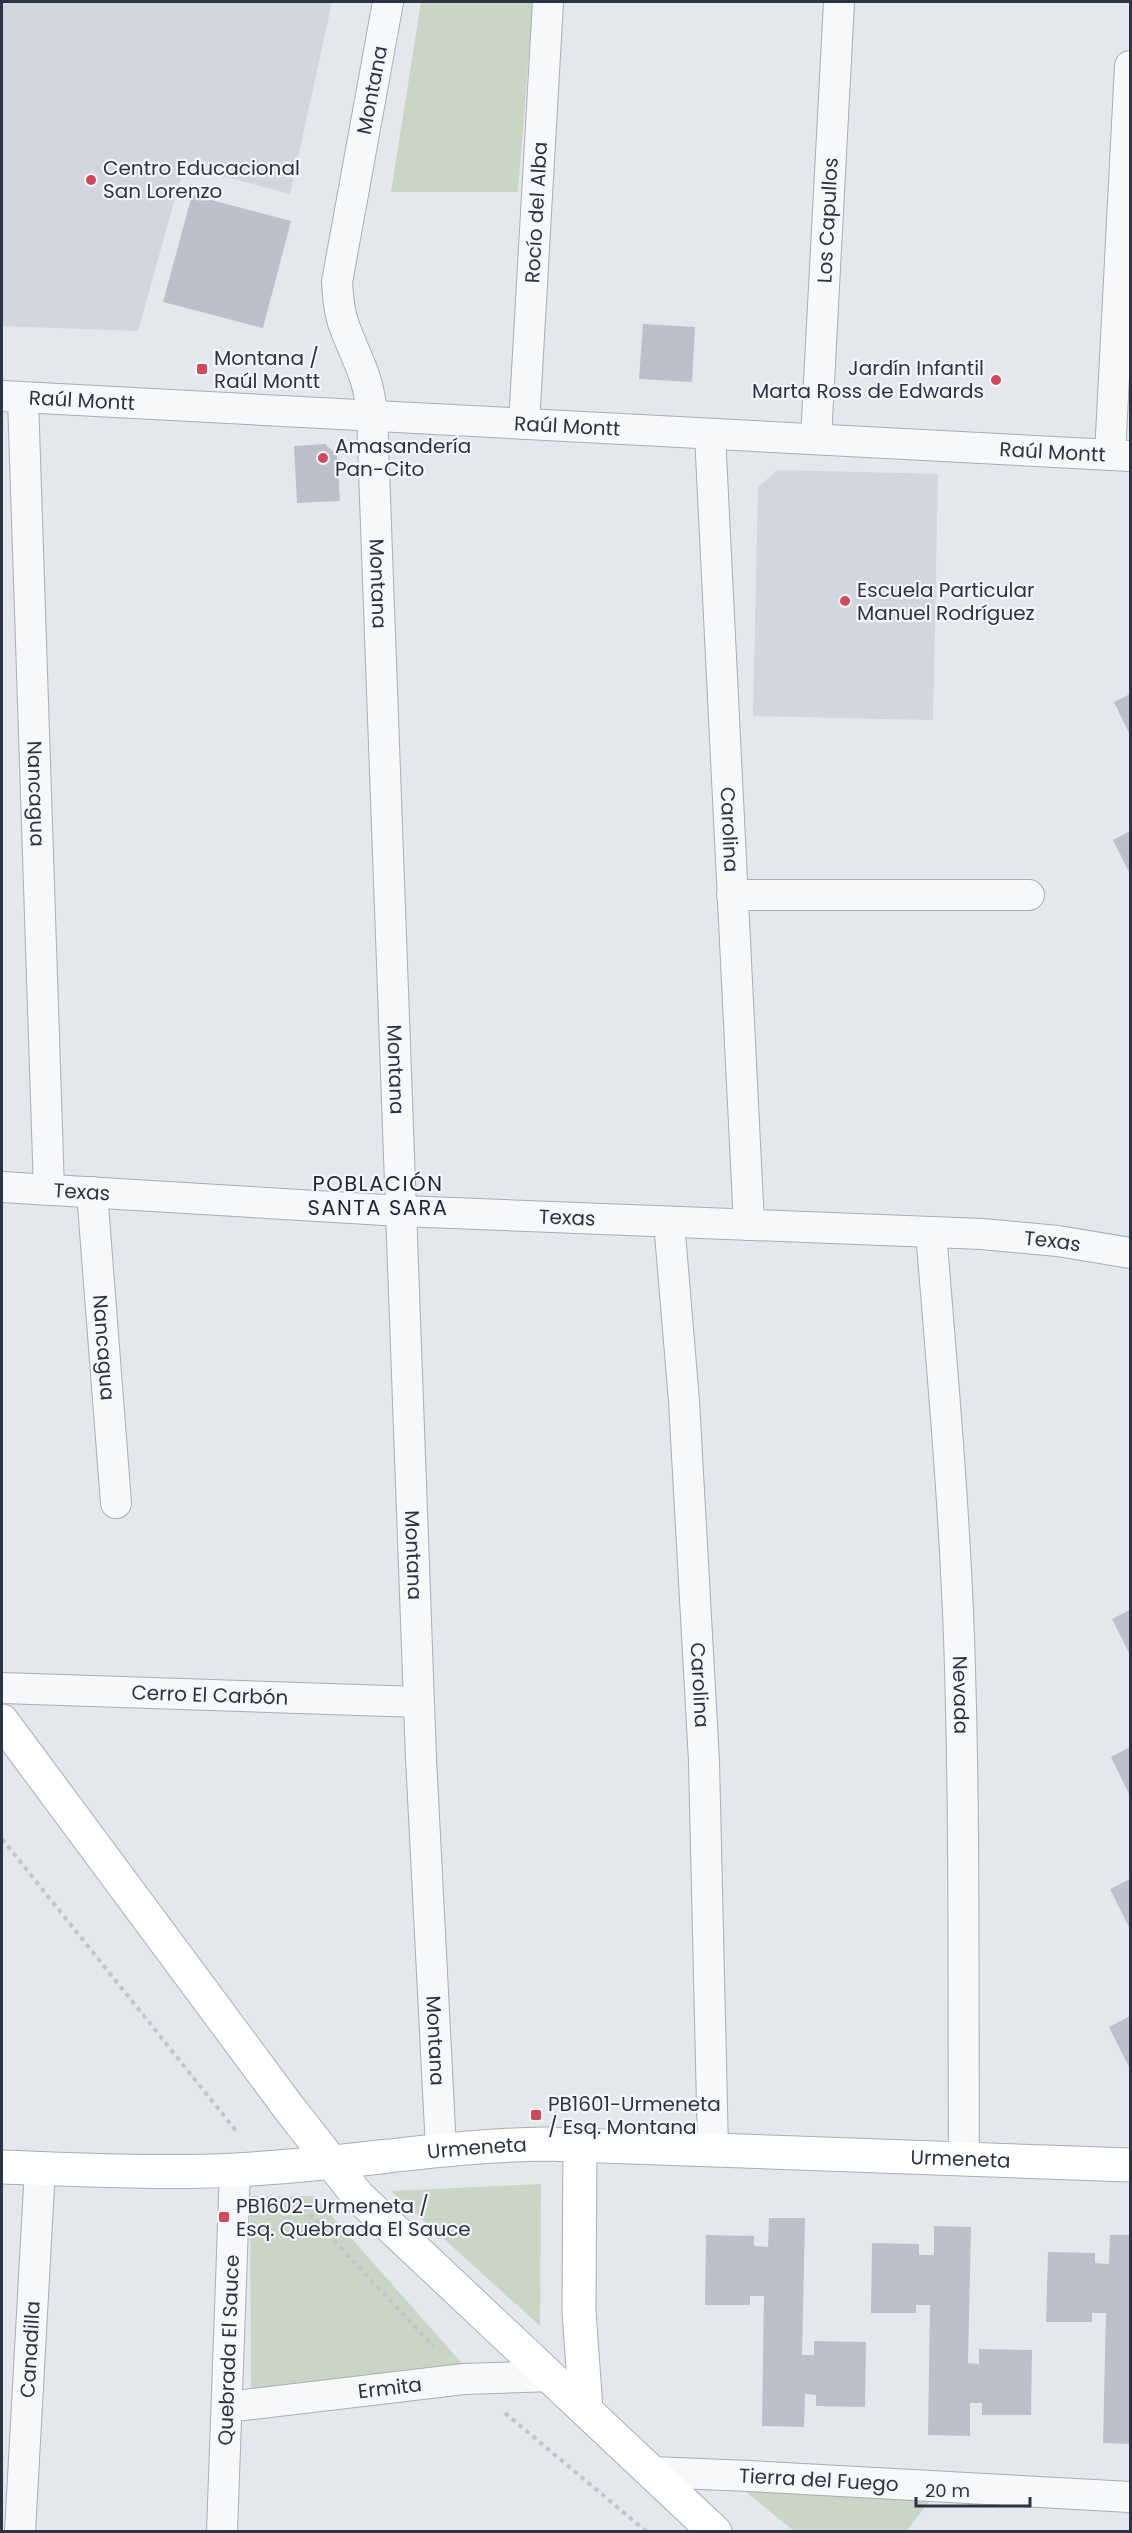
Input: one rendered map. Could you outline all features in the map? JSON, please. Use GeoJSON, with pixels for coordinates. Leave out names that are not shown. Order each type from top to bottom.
{"type":"FeatureCollection","features":[{"type":"Feature","properties":{"kind":"street","name":"Montana"},"geometry":{"type":"LineString","coordinates":[[388,2],[337,282],[339,306],[345,327],[367,379],[372,416],[418,1702],[441,2150]]}},
{"type":"Feature","properties":{"kind":"street","name":"Rocío del Alba"},"geometry":{"type":"LineString","coordinates":[[524,424],[548,2]]}},
{"type":"Feature","properties":{"kind":"street","name":"Los Capullos"},"geometry":{"type":"LineString","coordinates":[[816,439],[839,2]]}},
{"type":"Feature","properties":{"kind":"street"},"geometry":{"type":"LineString","coordinates":[[1120,456],[1131,66]]}},
{"type":"Feature","properties":{"kind":"street","name":"Raúl Montt"},"geometry":{"type":"LineString","coordinates":[[12,397],[1120,456]]}},
{"type":"Feature","properties":{"kind":"street","name":"Nancagua"},"geometry":{"type":"LineString","coordinates":[[12,397],[49,1190]]}},
{"type":"Feature","properties":{"kind":"street","name":"Carolina"},"geometry":{"type":"LineString","coordinates":[[710,434],[749,1225]]}},
{"type":"Feature","properties":{"kind":"street"},"geometry":{"type":"LineString","coordinates":[[732,895],[1029,895]]}},
{"type":"Feature","properties":{"kind":"street","name":"Texas"},"geometry":{"type":"LineString","coordinates":[[2,1187],[401,1211],[931,1232],[1058,1240],[1131,1253]]}},
{"type":"Feature","properties":{"kind":"street","name":"Nancagua"},"geometry":{"type":"LineString","coordinates":[[92,1192],[116,1503]]}},
{"type":"Feature","properties":{"kind":"street","name":"Carolina"},"geometry":{"type":"LineString","coordinates":[[669,1222],[684,1401],[703,1738],[713,2149]]}},
{"type":"Feature","properties":{"kind":"street","name":"Nevada"},"geometry":{"type":"LineString","coordinates":[[931,1232],[948,1436],[959,1636],[963,1826],[964,2159]]}},
{"type":"Feature","properties":{"kind":"street","name":"Cerro El Carbón"},"geometry":{"type":"LineString","coordinates":[[2,1689],[418,1702]]}},
{"type":"Feature","properties":{"kind":"street"},"geometry":{"type":"LineString","coordinates":[[2,1721],[330,2162],[358,2196],[716,2532]]}},
{"type":"Feature","properties":{"kind":"street","name":"Urmeneta"},"geometry":{"type":"LineString","coordinates":[[2,2167],[163,2173],[235,2170],[495,2144],[580,2144],[1131,2165]]}},
{"type":"Feature","properties":{"kind":"street"},"geometry":{"type":"LineString","coordinates":[[580,2144],[579,2312],[586,2409]]}},
{"type":"Feature","properties":{"kind":"street","name":"Canadilla"},"geometry":{"type":"LineString","coordinates":[[20,2532],[40,2168]]}},
{"type":"Feature","properties":{"kind":"street","name":"Quebrada El Sauce"},"geometry":{"type":"LineString","coordinates":[[222,2532],[235,2170]]}},
{"type":"Feature","properties":{"kind":"street","name":"Ermita"},"geometry":{"type":"LineString","coordinates":[[227,2407],[464,2379],[551,2376]]}},
{"type":"Feature","properties":{"kind":"street","name":"Tierra del Fuego"},"geometry":{"type":"LineString","coordinates":[[653,2472],[1131,2497]]}},
{"type":"Feature","properties":{"kind":"shaded area","name":"Centro Educacional San Lorenzo"},"geometry":{"type":"Polygon","coordinates":[[[2,2],[332,2],[290,194],[184,166],[138,331],[2,326],[2,2]]]}},
{"type":"Feature","properties":{"kind":"shaded area","name":"Escuela Particular Manuel Rodríguez"},"geometry":{"type":"Polygon","coordinates":[[[778,470],[938,474],[933,720],[753,716],[758,487],[778,470]]]}},
{"type":"Feature","properties":{"kind":"green space"},"geometry":{"type":"Polygon","coordinates":[[[421,2],[533,2],[518,192],[391,192],[421,2]]]}},
{"type":"Feature","properties":{"kind":"green space"},"geometry":{"type":"Polygon","coordinates":[[[541,2184],[540,2326],[391,2191],[541,2184]]]}},
{"type":"Feature","properties":{"kind":"green space"},"geometry":{"type":"Polygon","coordinates":[[[250,2196],[314,2196],[467,2369],[251,2391],[250,2196]]]}},
{"type":"Feature","properties":{"kind":"green space"},"geometry":{"type":"Polygon","coordinates":[[[744,2490],[930,2501],[906,2531],[794,2531],[744,2490]]]}},
{"type":"Feature","properties":{"kind":"building"},"geometry":{"type":"Polygon","coordinates":[[[192,195],[291,221],[263,328],[163,302],[192,195]]]}},
{"type":"Feature","properties":{"kind":"building"},"geometry":{"type":"Polygon","coordinates":[[[643,324],[695,327],[692,382],[639,379],[643,324]]]}},
{"type":"Feature","properties":{"kind":"building"},"geometry":{"type":"Polygon","coordinates":[[[325,444],[337,455],[340,501],[297,503],[294,446],[325,444]]]}},
{"type":"Feature","properties":{"kind":"building"},"geometry":{"type":"Polygon","coordinates":[[[1130,694],[1130,735],[1114,702],[1130,694]]]}},
{"type":"Feature","properties":{"kind":"building"},"geometry":{"type":"Polygon","coordinates":[[[1130,831],[1130,874],[1113,840],[1130,831]]]}},
{"type":"Feature","properties":{"kind":"building"},"geometry":{"type":"Polygon","coordinates":[[[1130,1610],[1130,1655],[1112,1619],[1130,1610]]]}},
{"type":"Feature","properties":{"kind":"building"},"geometry":{"type":"Polygon","coordinates":[[[1130,1747],[1130,1796],[1111,1757],[1130,1747]]]}},
{"type":"Feature","properties":{"kind":"building"},"geometry":{"type":"Polygon","coordinates":[[[1130,1879],[1130,1929],[1110,1889],[1130,1879]]]}},
{"type":"Feature","properties":{"kind":"building"},"geometry":{"type":"Polygon","coordinates":[[[1130,2016],[1130,2069],[1109,2027],[1130,2016]]]}},
{"type":"Feature","properties":{"kind":"building"},"geometry":{"type":"Polygon","coordinates":[[[769,2218],[805,2218],[802,2355],[814,2355],[814,2341],[866,2342],[865,2407],[816,2406],[816,2395],[805,2394],[804,2427],[762,2426],[764,2296],[750,2296],[750,2305],[705,2305],[706,2235],[754,2236],[754,2246],[768,2247],[769,2218]]]}},
{"type":"Feature","properties":{"kind":"building"},"geometry":{"type":"Polygon","coordinates":[[[934,2226],[971,2227],[968,2363],[979,2364],[979,2349],[1032,2350],[1031,2415],[982,2415],[982,2403],[970,2403],[970,2436],[928,2435],[930,2305],[916,2305],[916,2313],[871,2313],[872,2243],[919,2244],[919,2255],[934,2255],[934,2226]]]}},
{"type":"Feature","properties":{"kind":"building"},"geometry":{"type":"Polygon","coordinates":[[[1110,2235],[1130,2235],[1130,2444],[1103,2443],[1106,2313],[1092,2313],[1092,2322],[1046,2322],[1048,2252],[1095,2253],[1095,2263],[1109,2264],[1110,2235]]]}},
{"type":"Feature","properties":{"kind":"place","name":"Centro Educacional San Lorenzo"},"geometry":{"type":"Point","coordinates":[91,180]}},
{"type":"Feature","properties":{"kind":"place","name":"Montana / Raúl Montt"},"geometry":{"type":"Point","coordinates":[202,369]}},
{"type":"Feature","properties":{"kind":"place","name":"Jardín Infantil Marta Ross de Edwards"},"geometry":{"type":"Point","coordinates":[996,380]}},
{"type":"Feature","properties":{"kind":"place","name":"Amasandería Pan-Cito"},"geometry":{"type":"Point","coordinates":[323,458]}},
{"type":"Feature","properties":{"kind":"place","name":"Escuela Particular Manuel Rodríguez"},"geometry":{"type":"Point","coordinates":[845,601]}},
{"type":"Feature","properties":{"kind":"place","name":"PB1601-Urmeneta / Esq. Montana"},"geometry":{"type":"Point","coordinates":[536,2115]}},
{"type":"Feature","properties":{"kind":"place","name":"PB1602-Urmeneta / Esq. Quebrada El Sauce"},"geometry":{"type":"Point","coordinates":[224,2217]}},
{"type":"Feature","properties":{"kind":"district","name":"POBLACIÓN SANTA SARA"},"geometry":{"type":"Point","coordinates":[378,1195]}}]}
